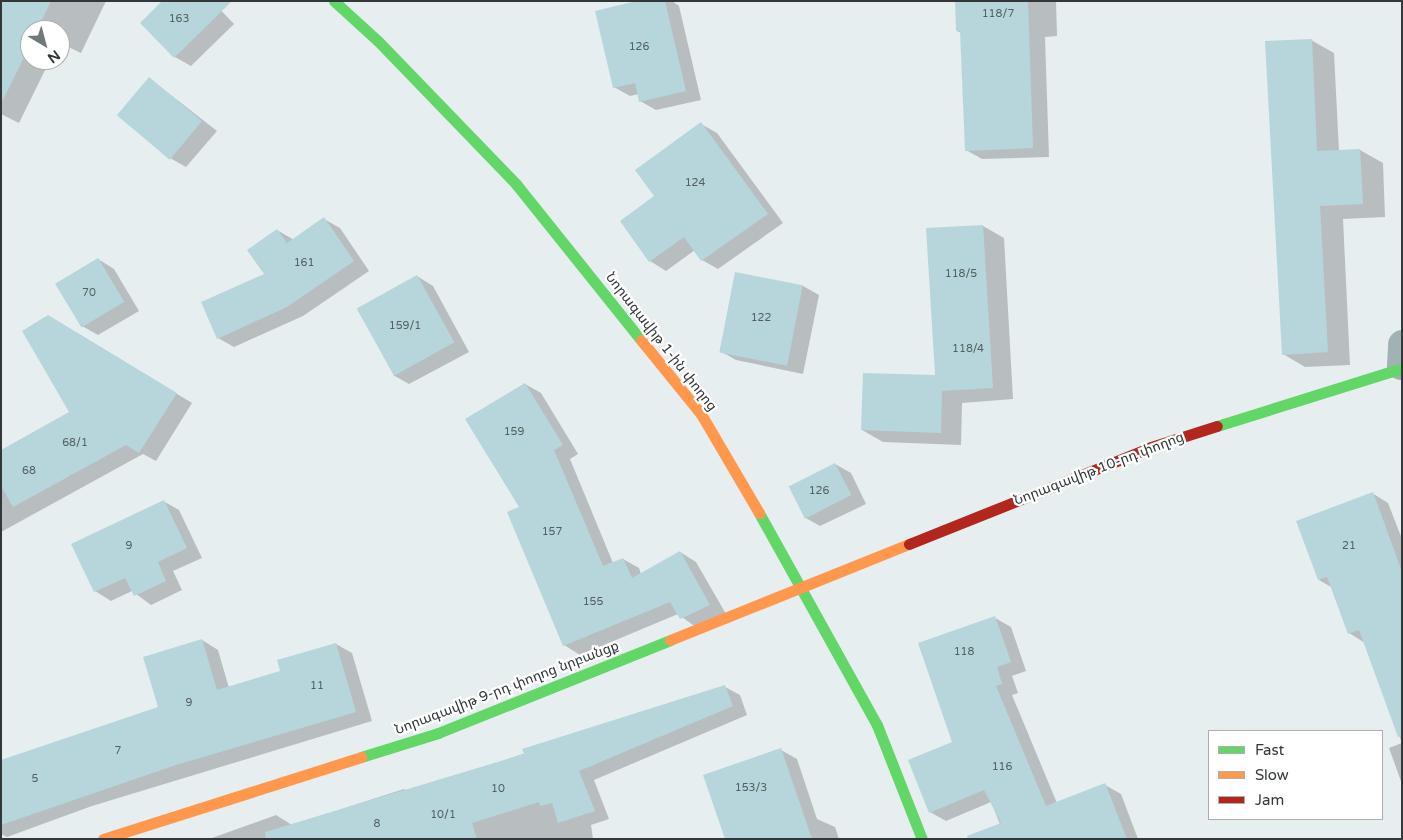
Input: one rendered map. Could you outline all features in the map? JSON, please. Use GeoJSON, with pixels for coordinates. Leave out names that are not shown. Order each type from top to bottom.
{"type":"FeatureCollection","features":[{"type":"Feature","properties":{"kind":"street","name":"Նորագավիթ 1-ին փողոց"},"geometry":{"type":"LineString","coordinates":[[334,1],[378,41],[516,184],[701,414],[802,586],[877,725],[922,839]]}},
{"type":"Feature","properties":{"kind":"street","name":"Նորագավիթ 10-րդ փողոց"},"geometry":{"type":"LineString","coordinates":[[802,586],[1152,447],[1401,359]]}},
{"type":"Feature","properties":{"kind":"street","name":"Նորագավիթ 9-րդ փողոց նրբանցք"},"geometry":{"type":"LineString","coordinates":[[103,839],[438,734],[802,586]]}},
{"type":"Feature","properties":{"kind":"building"},"geometry":{"type":"Polygon","coordinates":[[[1,1],[51,1],[42,20],[20,20],[20,65],[1,104],[1,1]]]}},
{"type":"Feature","properties":{"kind":"building"},"geometry":{"type":"Polygon","coordinates":[[[162,1],[232,1],[174,58],[140,23],[162,1]]]}},
{"type":"Feature","properties":{"kind":"building"},"geometry":{"type":"Polygon","coordinates":[[[636,1],[665,1],[686,91],[639,102],[635,83],[613,88],[595,11],[636,1]]]}},
{"type":"Feature","properties":{"kind":"building"},"geometry":{"type":"Polygon","coordinates":[[[955,1],[1028,1],[1033,148],[965,151],[960,31],[956,31],[955,1]]]}},
{"type":"Feature","properties":{"kind":"building"},"geometry":{"type":"Polygon","coordinates":[[[1312,39],[1317,151],[1360,149],[1363,204],[1320,206],[1328,352],[1282,355],[1265,41],[1312,39]]]}},
{"type":"Feature","properties":{"kind":"building"},"geometry":{"type":"Polygon","coordinates":[[[149,77],[202,121],[170,160],[117,115],[149,77]]]}},
{"type":"Feature","properties":{"kind":"building"},"geometry":{"type":"Polygon","coordinates":[[[701,122],[768,214],[701,261],[684,237],[649,262],[620,221],[654,196],[635,170],[701,122]]]}},
{"type":"Feature","properties":{"kind":"building"},"geometry":{"type":"Polygon","coordinates":[[[324,217],[354,261],[287,307],[217,339],[201,302],[264,274],[247,250],[277,229],[287,243],[324,217]]]}},
{"type":"Feature","properties":{"kind":"building"},"geometry":{"type":"Polygon","coordinates":[[[983,225],[993,388],[942,391],[941,433],[861,430],[863,373],[935,375],[926,228],[983,225]]]}},
{"type":"Feature","properties":{"kind":"building"},"geometry":{"type":"Polygon","coordinates":[[[98,258],[124,302],[81,327],[55,284],[98,258]]]}},
{"type":"Feature","properties":{"kind":"building"},"geometry":{"type":"Polygon","coordinates":[[[735,272],[803,285],[787,366],[719,352],[735,272]]]}},
{"type":"Feature","properties":{"kind":"building"},"geometry":{"type":"Polygon","coordinates":[[[417,275],[454,342],[394,376],[357,308],[417,275]]]}},
{"type":"Feature","properties":{"kind":"building"},"geometry":{"type":"Polygon","coordinates":[[[48,315],[177,393],[139,453],[126,445],[13,507],[1,486],[1,450],[69,412],[22,331],[48,315]]]}},
{"type":"Feature","properties":{"kind":"building"},"geometry":{"type":"Polygon","coordinates":[[[525,383],[563,445],[554,450],[603,566],[623,558],[632,578],[680,551],[710,605],[680,619],[670,602],[563,646],[507,512],[519,507],[465,419],[525,383]]]}},
{"type":"Feature","properties":{"kind":"building"},"geometry":{"type":"Polygon","coordinates":[[[835,463],[851,495],[805,519],[789,487],[835,463]]]}},
{"type":"Feature","properties":{"kind":"building"},"geometry":{"type":"Polygon","coordinates":[[[1373,492],[1402,572],[1402,736],[1398,737],[1359,630],[1348,634],[1327,577],[1318,580],[1296,521],[1373,492]]]}},
{"type":"Feature","properties":{"kind":"building"},"geometry":{"type":"Polygon","coordinates":[[[164,500],[187,548],[158,562],[166,581],[134,596],[125,578],[94,592],[71,544],[164,500]]]}},
{"type":"Feature","properties":{"kind":"building"},"geometry":{"type":"Polygon","coordinates":[[[995,616],[1011,662],[997,667],[1002,684],[996,686],[1046,806],[1105,783],[1127,839],[968,839],[967,836],[1001,823],[984,790],[929,813],[908,760],[952,742],[918,643],[995,616]]]}},
{"type":"Feature","properties":{"kind":"building"},"geometry":{"type":"Polygon","coordinates":[[[202,639],[217,690],[280,671],[277,660],[336,643],[356,712],[176,765],[1,825],[1,760],[158,707],[143,657],[202,639]]]}},
{"type":"Feature","properties":{"kind":"building"},"geometry":{"type":"Polygon","coordinates":[[[725,685],[733,706],[579,771],[595,811],[558,823],[552,803],[540,806],[539,802],[472,823],[477,839],[266,839],[265,832],[524,754],[522,749],[725,685]]]}},
{"type":"Feature","properties":{"kind":"building"},"geometry":{"type":"Polygon","coordinates":[[[781,748],[812,839],[725,839],[703,775],[781,748]]]}},
{"type":"Feature","properties":{"kind":"traffic: fast"},"geometry":{"type":"LineString","coordinates":[[334,1],[378,41],[516,184],[641,340]]}},
{"type":"Feature","properties":{"kind":"traffic: fast"},"geometry":{"type":"LineString","coordinates":[[1217,426],[1402,368]]}},
{"type":"Feature","properties":{"kind":"traffic: fast"},"geometry":{"type":"LineString","coordinates":[[759,513],[877,725],[922,839]]}},
{"type":"Feature","properties":{"kind":"traffic: fast"},"geometry":{"type":"LineString","coordinates":[[361,757],[438,733],[670,640]]}},
{"type":"Feature","properties":{"kind":"traffic: slow"},"geometry":{"type":"LineString","coordinates":[[641,340],[701,414],[759,513]]}},
{"type":"Feature","properties":{"kind":"traffic: slow"},"geometry":{"type":"LineString","coordinates":[[670,640],[909,544]]}},
{"type":"Feature","properties":{"kind":"traffic: slow"},"geometry":{"type":"LineString","coordinates":[[103,839],[361,757]]}},
{"type":"Feature","properties":{"kind":"traffic: jam"},"geometry":{"type":"LineString","coordinates":[[909,544],[1151,447],[1217,426]]}}]}
